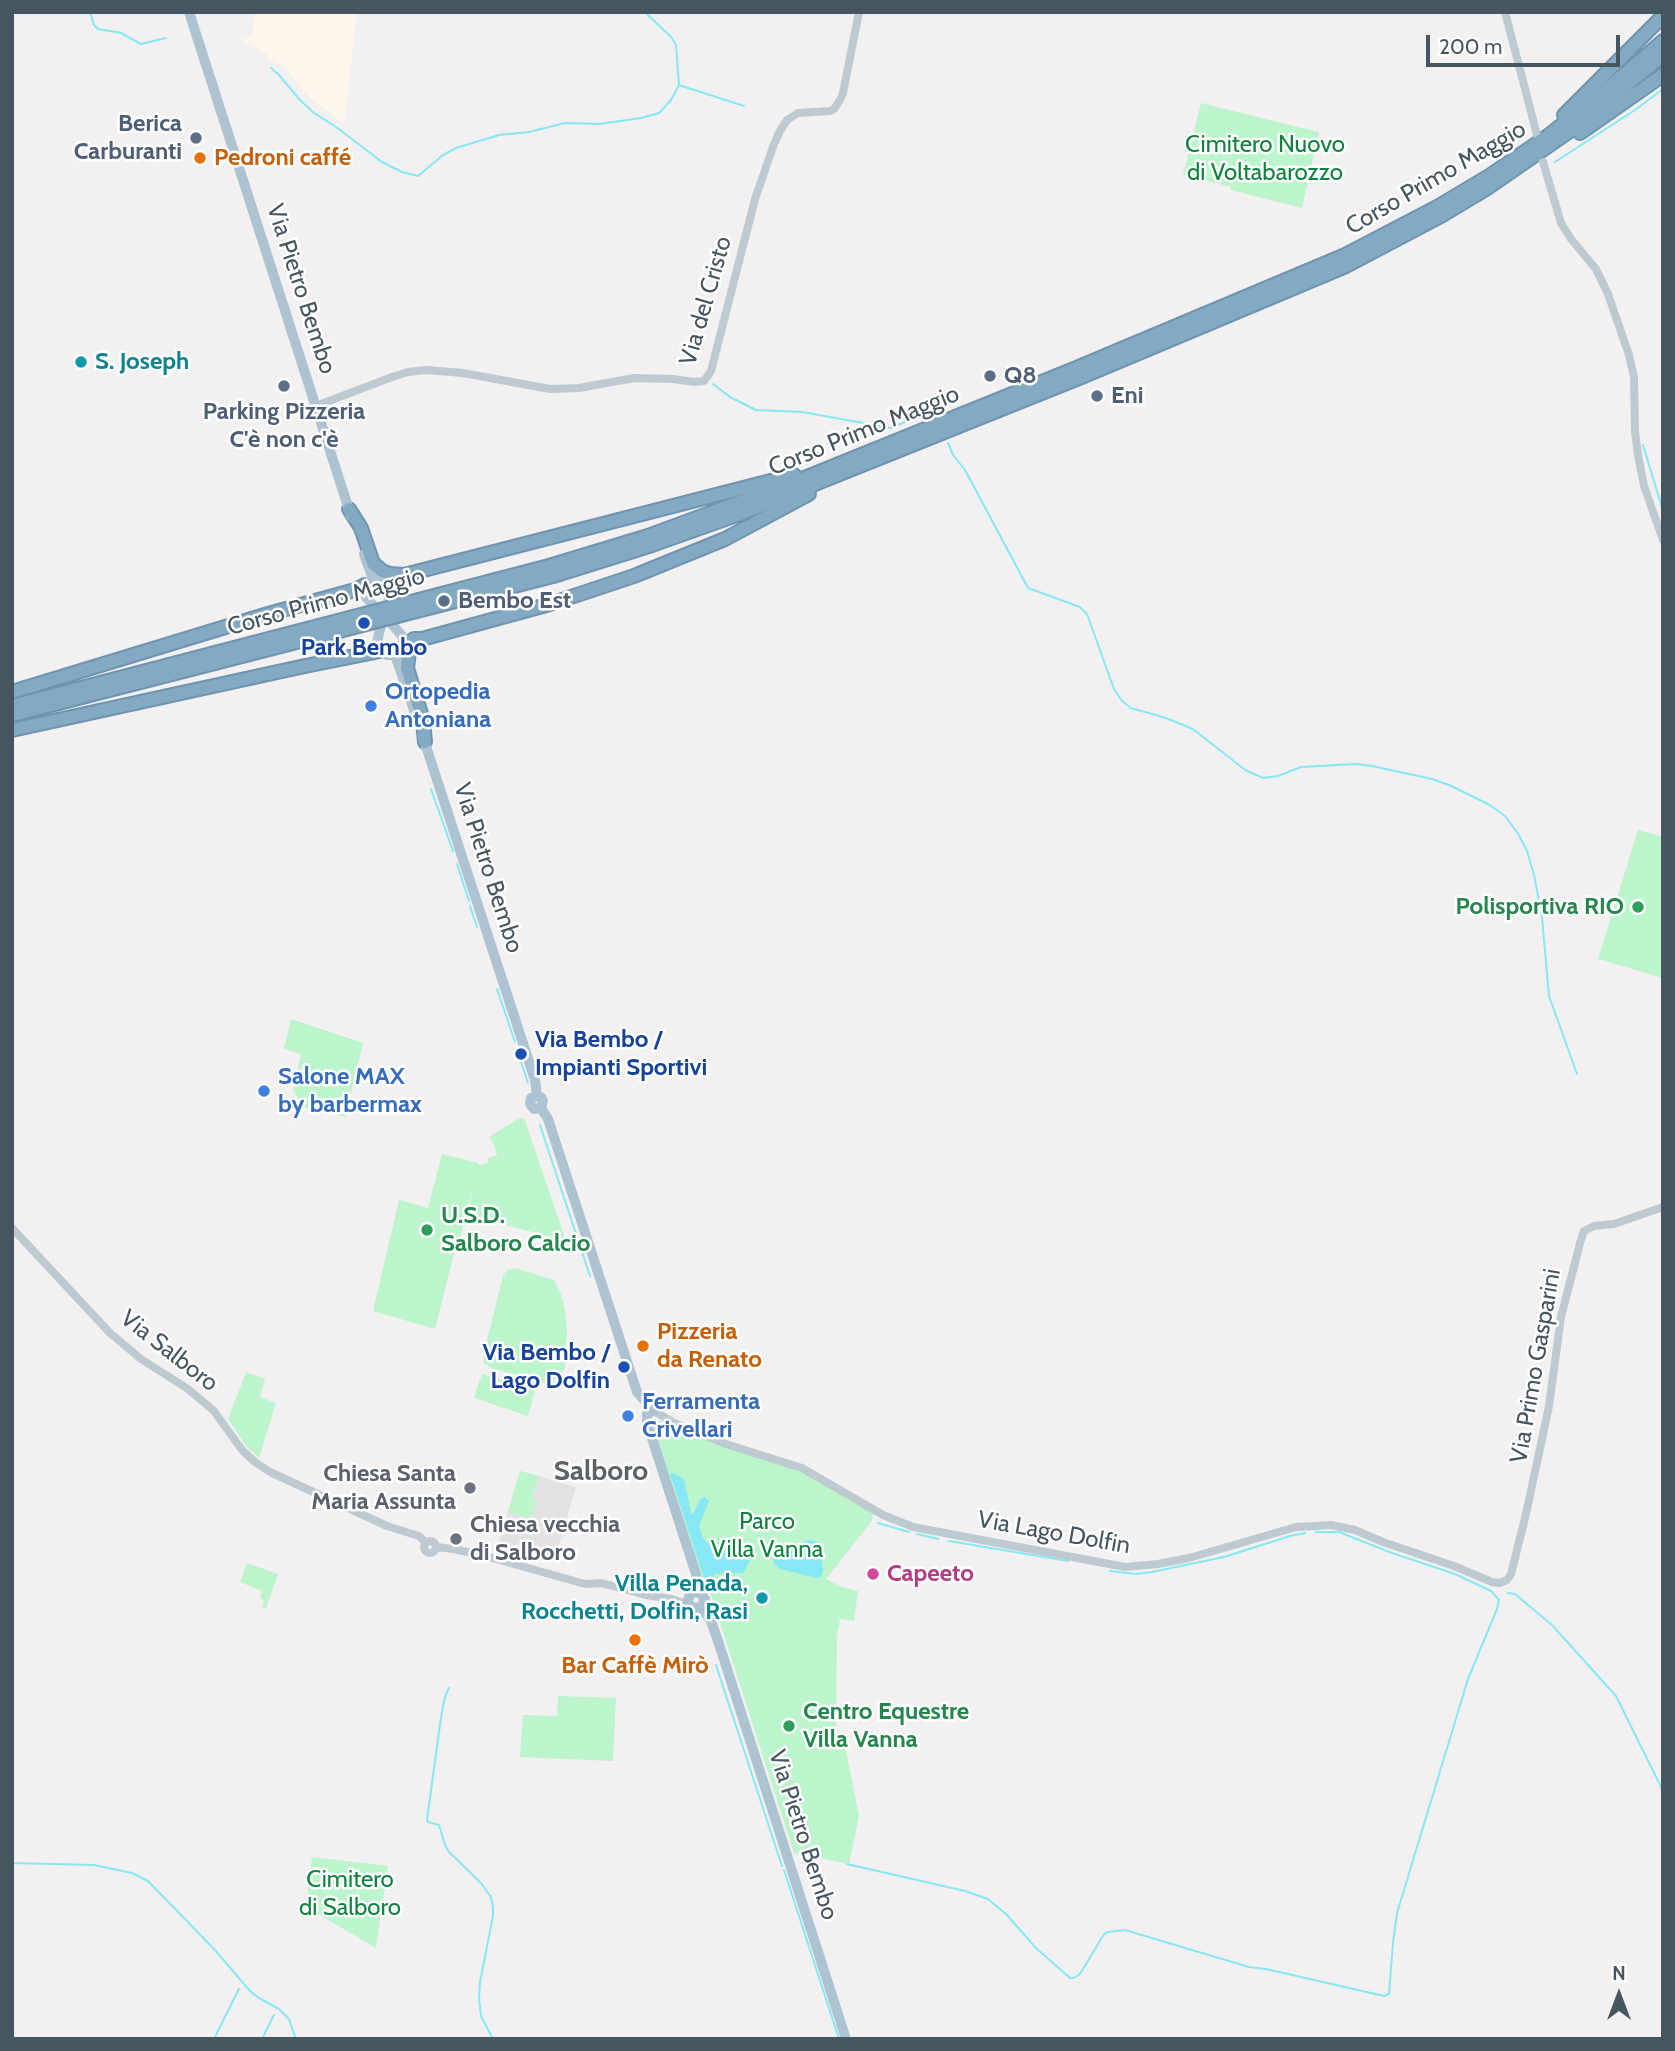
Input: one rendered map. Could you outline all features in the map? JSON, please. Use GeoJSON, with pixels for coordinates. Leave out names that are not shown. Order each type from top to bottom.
{"type":"FeatureCollection","features":[{"type":"Feature","properties":{"kind":"highway"},"geometry":{"type":"LineString","coordinates":[[1492,179],[1549,129],[1663,16]]}},
{"type":"Feature","properties":{"kind":"highway","name":"Corso Primo Maggio"},"geometry":{"type":"LineString","coordinates":[[12,706],[213,658],[689,533],[878,460],[1346,266],[1441,216],[1600,95],[1663,41]]}},
{"type":"Feature","properties":{"kind":"highway","name":"Corso Primo Maggio"},"geometry":{"type":"LineString","coordinates":[[551,571],[848,461],[1343,256],[1492,179],[1580,124],[1663,55]]}},
{"type":"Feature","properties":{"kind":"highway"},"geometry":{"type":"LineString","coordinates":[[1492,179],[1538,160],[1663,75]]}},
{"type":"Feature","properties":{"kind":"highway"},"geometry":{"type":"LineString","coordinates":[[399,651],[414,639],[592,591],[704,549],[822,488],[856,474],[878,460]]}},
{"type":"Feature","properties":{"kind":"highway"},"geometry":{"type":"LineString","coordinates":[[12,692],[355,590],[374,582],[396,580],[404,575],[848,461]]}},
{"type":"Feature","properties":{"kind":"highway"},"geometry":{"type":"LineString","coordinates":[[349,509],[361,528],[373,563],[382,571],[404,575]]}},
{"type":"Feature","properties":{"kind":"highway"},"geometry":{"type":"LineString","coordinates":[[422,639],[409,652],[407,668],[423,720],[425,742]]}},
{"type":"Feature","properties":{"kind":"highway"},"geometry":{"type":"LineString","coordinates":[[12,730],[380,651]]}},
{"type":"Feature","properties":{"kind":"highway","name":"Corso Primo Maggio"},"geometry":{"type":"LineString","coordinates":[[12,715],[213,658]]}},
{"type":"Feature","properties":{"kind":"main road","name":"Via Pietro Bembo"},"geometry":{"type":"LineString","coordinates":[[188,12],[374,582],[390,589],[388,606],[392,624],[402,636],[399,651],[425,742],[535,1080],[537,1096],[531,1098],[530,1104],[534,1109],[541,1108],[548,1119],[637,1392],[644,1400],[641,1407],[651,1412],[647,1423],[697,1580],[695,1593],[688,1598],[689,1605]]}},
{"type":"Feature","properties":{"kind":"main road","name":"Via Pietro Bembo"},"geometry":{"type":"LineString","coordinates":[[374,582],[365,596],[377,610],[381,625],[377,642],[380,651]]}},
{"type":"Feature","properties":{"kind":"main road"},"geometry":{"type":"LineString","coordinates":[[380,651],[387,655],[399,651]]}},
{"type":"Feature","properties":{"kind":"main road","name":"Via Pietro Bembo"},"geometry":{"type":"LineString","coordinates":[[695,1593],[705,1599],[701,1607],[711,1621],[846,2039]]}},
{"type":"Feature","properties":{"kind":"main road"},"geometry":{"type":"LineString","coordinates":[[689,1605],[696,1609],[701,1607]]}},
{"type":"Feature","properties":{"kind":"street","name":"Via del Cristo"},"geometry":{"type":"LineString","coordinates":[[316,407],[392,377],[426,370],[463,373],[550,389],[634,378],[704,381],[711,371],[755,199],[777,137],[787,120],[798,113],[830,111],[840,100],[859,12]]}},
{"type":"Feature","properties":{"kind":"street"},"geometry":{"type":"LineString","coordinates":[[1504,12],[1537,135]]}},
{"type":"Feature","properties":{"kind":"street"},"geometry":{"type":"LineString","coordinates":[[1543,162],[1562,223],[1571,239],[1596,269],[1629,355],[1634,377],[1638,455],[1644,486],[1663,540]]}},
{"type":"Feature","properties":{"kind":"street","name":"Via Primo Gasparini"},"geometry":{"type":"LineString","coordinates":[[1500,1583],[1507,1580],[1511,1574],[1527,1514],[1549,1406],[1561,1317],[1584,1231],[1663,1207]]}},
{"type":"Feature","properties":{"kind":"street","name":"Via Salboro"},"geometry":{"type":"LineString","coordinates":[[12,1228],[110,1333],[141,1359],[208,1405],[222,1420],[242,1450],[275,1474],[387,1526],[419,1536],[425,1542],[423,1548],[427,1553],[433,1552],[436,1547],[448,1548],[585,1584],[601,1583],[689,1605]]}},
{"type":"Feature","properties":{"kind":"street","name":"Via Lago Dolfin"},"geometry":{"type":"LineString","coordinates":[[651,1412],[726,1444],[802,1468],[883,1515],[925,1530],[1125,1567],[1189,1558],[1296,1527],[1337,1525],[1454,1566],[1492,1583],[1500,1583]]}},
{"type":"Feature","properties":{"kind":"street","name":"Via Salboro"},"geometry":{"type":"LineString","coordinates":[[672,1599],[695,1593]]}},
{"type":"Feature","properties":{"kind":"shaded area"},"geometry":{"type":"Polygon","coordinates":[[[255,12],[357,12],[344,123],[310,98],[283,65],[267,57],[267,53],[241,40],[252,37],[255,12]]]}},
{"type":"Feature","properties":{"kind":"shaded area"},"geometry":{"type":"Polygon","coordinates":[[[520,1471],[576,1487],[554,1561],[498,1544],[520,1471]]]}},
{"type":"Feature","properties":{"kind":"green space","name":"Cimitero Nuovo di Voltabarozzo"},"geometry":{"type":"Polygon","coordinates":[[[1201,103],[1319,132],[1302,208],[1183,175],[1201,103]]]}},
{"type":"Feature","properties":{"kind":"green space","name":"Polisportiva RIO"},"geometry":{"type":"Polygon","coordinates":[[[1638,830],[1663,837],[1663,978],[1598,959],[1638,830]]]}},
{"type":"Feature","properties":{"kind":"green space"},"geometry":{"type":"Polygon","coordinates":[[[291,1019],[363,1043],[345,1117],[303,1107],[293,1090],[301,1054],[284,1049],[291,1019]]]}},
{"type":"Feature","properties":{"kind":"green space"},"geometry":{"type":"Polygon","coordinates":[[[519,1118],[524,1118],[566,1241],[468,1215],[473,1188],[435,1329],[373,1311],[399,1200],[428,1208],[442,1154],[479,1165],[488,1163],[488,1158],[497,1155],[489,1137],[519,1118]]]}},
{"type":"Feature","properties":{"kind":"green space"},"geometry":{"type":"Polygon","coordinates":[[[515,1268],[554,1280],[565,1310],[565,1368],[559,1377],[545,1383],[491,1368],[484,1363],[483,1357],[503,1276],[507,1270],[515,1268]]]}},
{"type":"Feature","properties":{"kind":"green space"},"geometry":{"type":"Polygon","coordinates":[[[246,1372],[265,1379],[260,1397],[276,1403],[259,1458],[246,1446],[228,1419],[246,1372]]]}},
{"type":"Feature","properties":{"kind":"green space"},"geometry":{"type":"Polygon","coordinates":[[[483,1374],[535,1390],[528,1416],[474,1398],[483,1374]]]}},
{"type":"Feature","properties":{"kind":"green space","name":"Parco Villa Vanna"},"geometry":{"type":"Polygon","coordinates":[[[655,1419],[730,1448],[793,1467],[873,1513],[872,1521],[826,1579],[858,1591],[854,1621],[840,1619],[837,1637],[836,1735],[843,1735],[859,1816],[849,1864],[794,1853],[712,1598],[703,1581],[652,1427],[651,1423],[655,1419]]]}},
{"type":"Feature","properties":{"kind":"green space"},"geometry":{"type":"Polygon","coordinates":[[[520,1471],[539,1476],[532,1498],[537,1500],[531,1519],[508,1512],[520,1471]]]}},
{"type":"Feature","properties":{"kind":"green space"},"geometry":{"type":"Polygon","coordinates":[[[247,1563],[278,1574],[266,1608],[262,1607],[262,1591],[240,1582],[247,1563]]]}},
{"type":"Feature","properties":{"kind":"green space"},"geometry":{"type":"Polygon","coordinates":[[[558,1696],[616,1698],[613,1761],[520,1757],[523,1715],[557,1716],[558,1696]]]}},
{"type":"Feature","properties":{"kind":"green space","name":"Cimitero di Salboro"},"geometry":{"type":"Polygon","coordinates":[[[312,1857],[388,1866],[376,1948],[306,1907],[312,1857]]]}},
{"type":"Feature","properties":{"kind":"water"},"geometry":{"type":"Polygon","coordinates":[[[674,1473],[684,1479],[691,1513],[693,1514],[701,1498],[705,1497],[709,1501],[699,1525],[706,1542],[713,1544],[734,1539],[751,1548],[752,1557],[743,1573],[715,1574],[711,1584],[705,1581],[670,1474],[674,1473]]]}},
{"type":"Feature","properties":{"kind":"water"},"geometry":{"type":"Polygon","coordinates":[[[808,1540],[820,1542],[822,1546],[821,1577],[780,1569],[774,1564],[773,1556],[779,1551],[808,1540]]]}},
{"type":"Feature","properties":{"kind":"waterway"},"geometry":{"type":"LineString","coordinates":[[90,12],[98,29],[121,33],[141,44],[166,38]]}},
{"type":"Feature","properties":{"kind":"waterway"},"geometry":{"type":"LineString","coordinates":[[645,12],[676,45],[679,85]]}},
{"type":"Feature","properties":{"kind":"waterway"},"geometry":{"type":"LineString","coordinates":[[271,68],[314,113],[382,162],[418,176],[456,148],[499,135],[529,132],[565,123],[599,124],[659,113],[671,100],[679,85],[744,106]]}},
{"type":"Feature","properties":{"kind":"waterway"},"geometry":{"type":"LineString","coordinates":[[1555,162],[1663,89]]}},
{"type":"Feature","properties":{"kind":"waterway"},"geometry":{"type":"LineString","coordinates":[[713,384],[730,397],[756,410],[802,412],[891,428],[927,413]]}},
{"type":"Feature","properties":{"kind":"waterway"},"geometry":{"type":"LineString","coordinates":[[948,443],[1028,588],[1080,607],[1087,614],[1114,689],[1131,708],[1193,729],[1245,770],[1263,778],[1278,776],[1301,767],[1355,764],[1372,766],[1449,785],[1488,804],[1505,816],[1527,851],[1534,875],[1542,917],[1549,996],[1577,1074]]}},
{"type":"Feature","properties":{"kind":"waterway"},"geometry":{"type":"LineString","coordinates":[[1643,445],[1663,511]]}},
{"type":"Feature","properties":{"kind":"waterway"},"geometry":{"type":"LineString","coordinates":[[431,789],[453,851]]}},
{"type":"Feature","properties":{"kind":"waterway"},"geometry":{"type":"LineString","coordinates":[[457,864],[469,901]]}},
{"type":"Feature","properties":{"kind":"waterway"},"geometry":{"type":"LineString","coordinates":[[470,906],[477,927]]}},
{"type":"Feature","properties":{"kind":"waterway"},"geometry":{"type":"LineString","coordinates":[[497,989],[515,1042]]}},
{"type":"Feature","properties":{"kind":"waterway"},"geometry":{"type":"LineString","coordinates":[[521,1062],[528,1083]]}},
{"type":"Feature","properties":{"kind":"waterway"},"geometry":{"type":"LineString","coordinates":[[540,1125],[590,1276]]}},
{"type":"Feature","properties":{"kind":"waterway"},"geometry":{"type":"LineString","coordinates":[[878,1523],[909,1532]]}},
{"type":"Feature","properties":{"kind":"waterway"},"geometry":{"type":"LineString","coordinates":[[847,1864],[965,1891],[988,1899],[1070,1978],[1080,1974],[1104,1934],[1125,1930],[1249,1967],[1384,1996],[1389,1994],[1397,1913],[1468,1679],[1499,1600],[1491,1591],[1455,1574],[1339,1532],[1316,1532]]}},
{"type":"Feature","properties":{"kind":"waterway"},"geometry":{"type":"LineString","coordinates":[[1110,1571],[1136,1574],[1152,1572],[1224,1557],[1305,1533]]}},
{"type":"Feature","properties":{"kind":"waterway"},"geometry":{"type":"LineString","coordinates":[[917,1534],[939,1539]]}},
{"type":"Feature","properties":{"kind":"waterway"},"geometry":{"type":"LineString","coordinates":[[949,1541],[1068,1561]]}},
{"type":"Feature","properties":{"kind":"waterway"},"geometry":{"type":"LineString","coordinates":[[1508,1593],[1515,1594],[1552,1625],[1616,1696],[1663,1791]]}},
{"type":"Feature","properties":{"kind":"waterway"},"geometry":{"type":"LineString","coordinates":[[716,1665],[782,1866]]}},
{"type":"Feature","properties":{"kind":"waterway"},"geometry":{"type":"LineString","coordinates":[[449,1688],[441,1717],[427,1820],[439,1825],[449,1852],[481,1883],[491,1897],[493,1916],[479,1998],[481,2016],[493,2039]]}},
{"type":"Feature","properties":{"kind":"waterway"},"geometry":{"type":"LineString","coordinates":[[12,1863],[94,1865],[132,1873],[148,1881],[215,1950],[250,1991],[279,2009],[289,2019],[296,2039]]}},
{"type":"Feature","properties":{"kind":"waterway"},"geometry":{"type":"LineString","coordinates":[[784,1870],[839,2039]]}},
{"type":"Feature","properties":{"kind":"waterway"},"geometry":{"type":"LineString","coordinates":[[214,2039],[239,1989]]}},
{"type":"Feature","properties":{"kind":"waterway"},"geometry":{"type":"LineString","coordinates":[[262,2039],[274,2015]]}},
{"type":"Feature","properties":{"kind":"place","name":"Berica Carburanti"},"geometry":{"type":"Point","coordinates":[196,138]}},
{"type":"Feature","properties":{"kind":"place","name":"Pedroni caffé"},"geometry":{"type":"Point","coordinates":[200,158]}},
{"type":"Feature","properties":{"kind":"place","name":"S. Joseph"},"geometry":{"type":"Point","coordinates":[81,362]}},
{"type":"Feature","properties":{"kind":"place","name":"Q8"},"geometry":{"type":"Point","coordinates":[990,376]}},
{"type":"Feature","properties":{"kind":"place","name":"Parking Pizzeria C'è non c'è"},"geometry":{"type":"Point","coordinates":[284,386]}},
{"type":"Feature","properties":{"kind":"place","name":"Eni"},"geometry":{"type":"Point","coordinates":[1097,396]}},
{"type":"Feature","properties":{"kind":"place","name":"Bembo Est"},"geometry":{"type":"Point","coordinates":[444,601]}},
{"type":"Feature","properties":{"kind":"place","name":"Park Bembo"},"geometry":{"type":"Point","coordinates":[364,623]}},
{"type":"Feature","properties":{"kind":"place","name":"Ortopedia Antoniana"},"geometry":{"type":"Point","coordinates":[371,706]}},
{"type":"Feature","properties":{"kind":"place","name":"Polisportiva RIO"},"geometry":{"type":"Point","coordinates":[1638,907]}},
{"type":"Feature","properties":{"kind":"place","name":"Via Bembo / Impianti Sportivi"},"geometry":{"type":"Point","coordinates":[521,1054]}},
{"type":"Feature","properties":{"kind":"place","name":"Salone MAX by barbermax"},"geometry":{"type":"Point","coordinates":[264,1091]}},
{"type":"Feature","properties":{"kind":"place","name":"U.S.D. Salboro Calcio"},"geometry":{"type":"Point","coordinates":[427,1230]}},
{"type":"Feature","properties":{"kind":"place","name":"Pizzeria da Renato"},"geometry":{"type":"Point","coordinates":[643,1346]}},
{"type":"Feature","properties":{"kind":"place","name":"Via Bembo / Lago Dolfin"},"geometry":{"type":"Point","coordinates":[624,1367]}},
{"type":"Feature","properties":{"kind":"place","name":"Ferramenta Crivellari"},"geometry":{"type":"Point","coordinates":[628,1416]}},
{"type":"Feature","properties":{"kind":"place","name":"Chiesa Santa Maria Assunta"},"geometry":{"type":"Point","coordinates":[470,1488]}},
{"type":"Feature","properties":{"kind":"place","name":"Chiesa vecchia di Salboro"},"geometry":{"type":"Point","coordinates":[456,1539]}},
{"type":"Feature","properties":{"kind":"place","name":"Capeeto"},"geometry":{"type":"Point","coordinates":[873,1574]}},
{"type":"Feature","properties":{"kind":"place","name":"Villa Penada, Rocchetti, Dolfin, Rasi"},"geometry":{"type":"Point","coordinates":[762,1598]}},
{"type":"Feature","properties":{"kind":"place","name":"Bar Caffè Mirò"},"geometry":{"type":"Point","coordinates":[635,1640]}},
{"type":"Feature","properties":{"kind":"place","name":"Centro Equestre Villa Vanna"},"geometry":{"type":"Point","coordinates":[789,1726]}},
{"type":"Feature","properties":{"kind":"district","name":"Salboro"},"geometry":{"type":"Point","coordinates":[601,1472]}}]}
